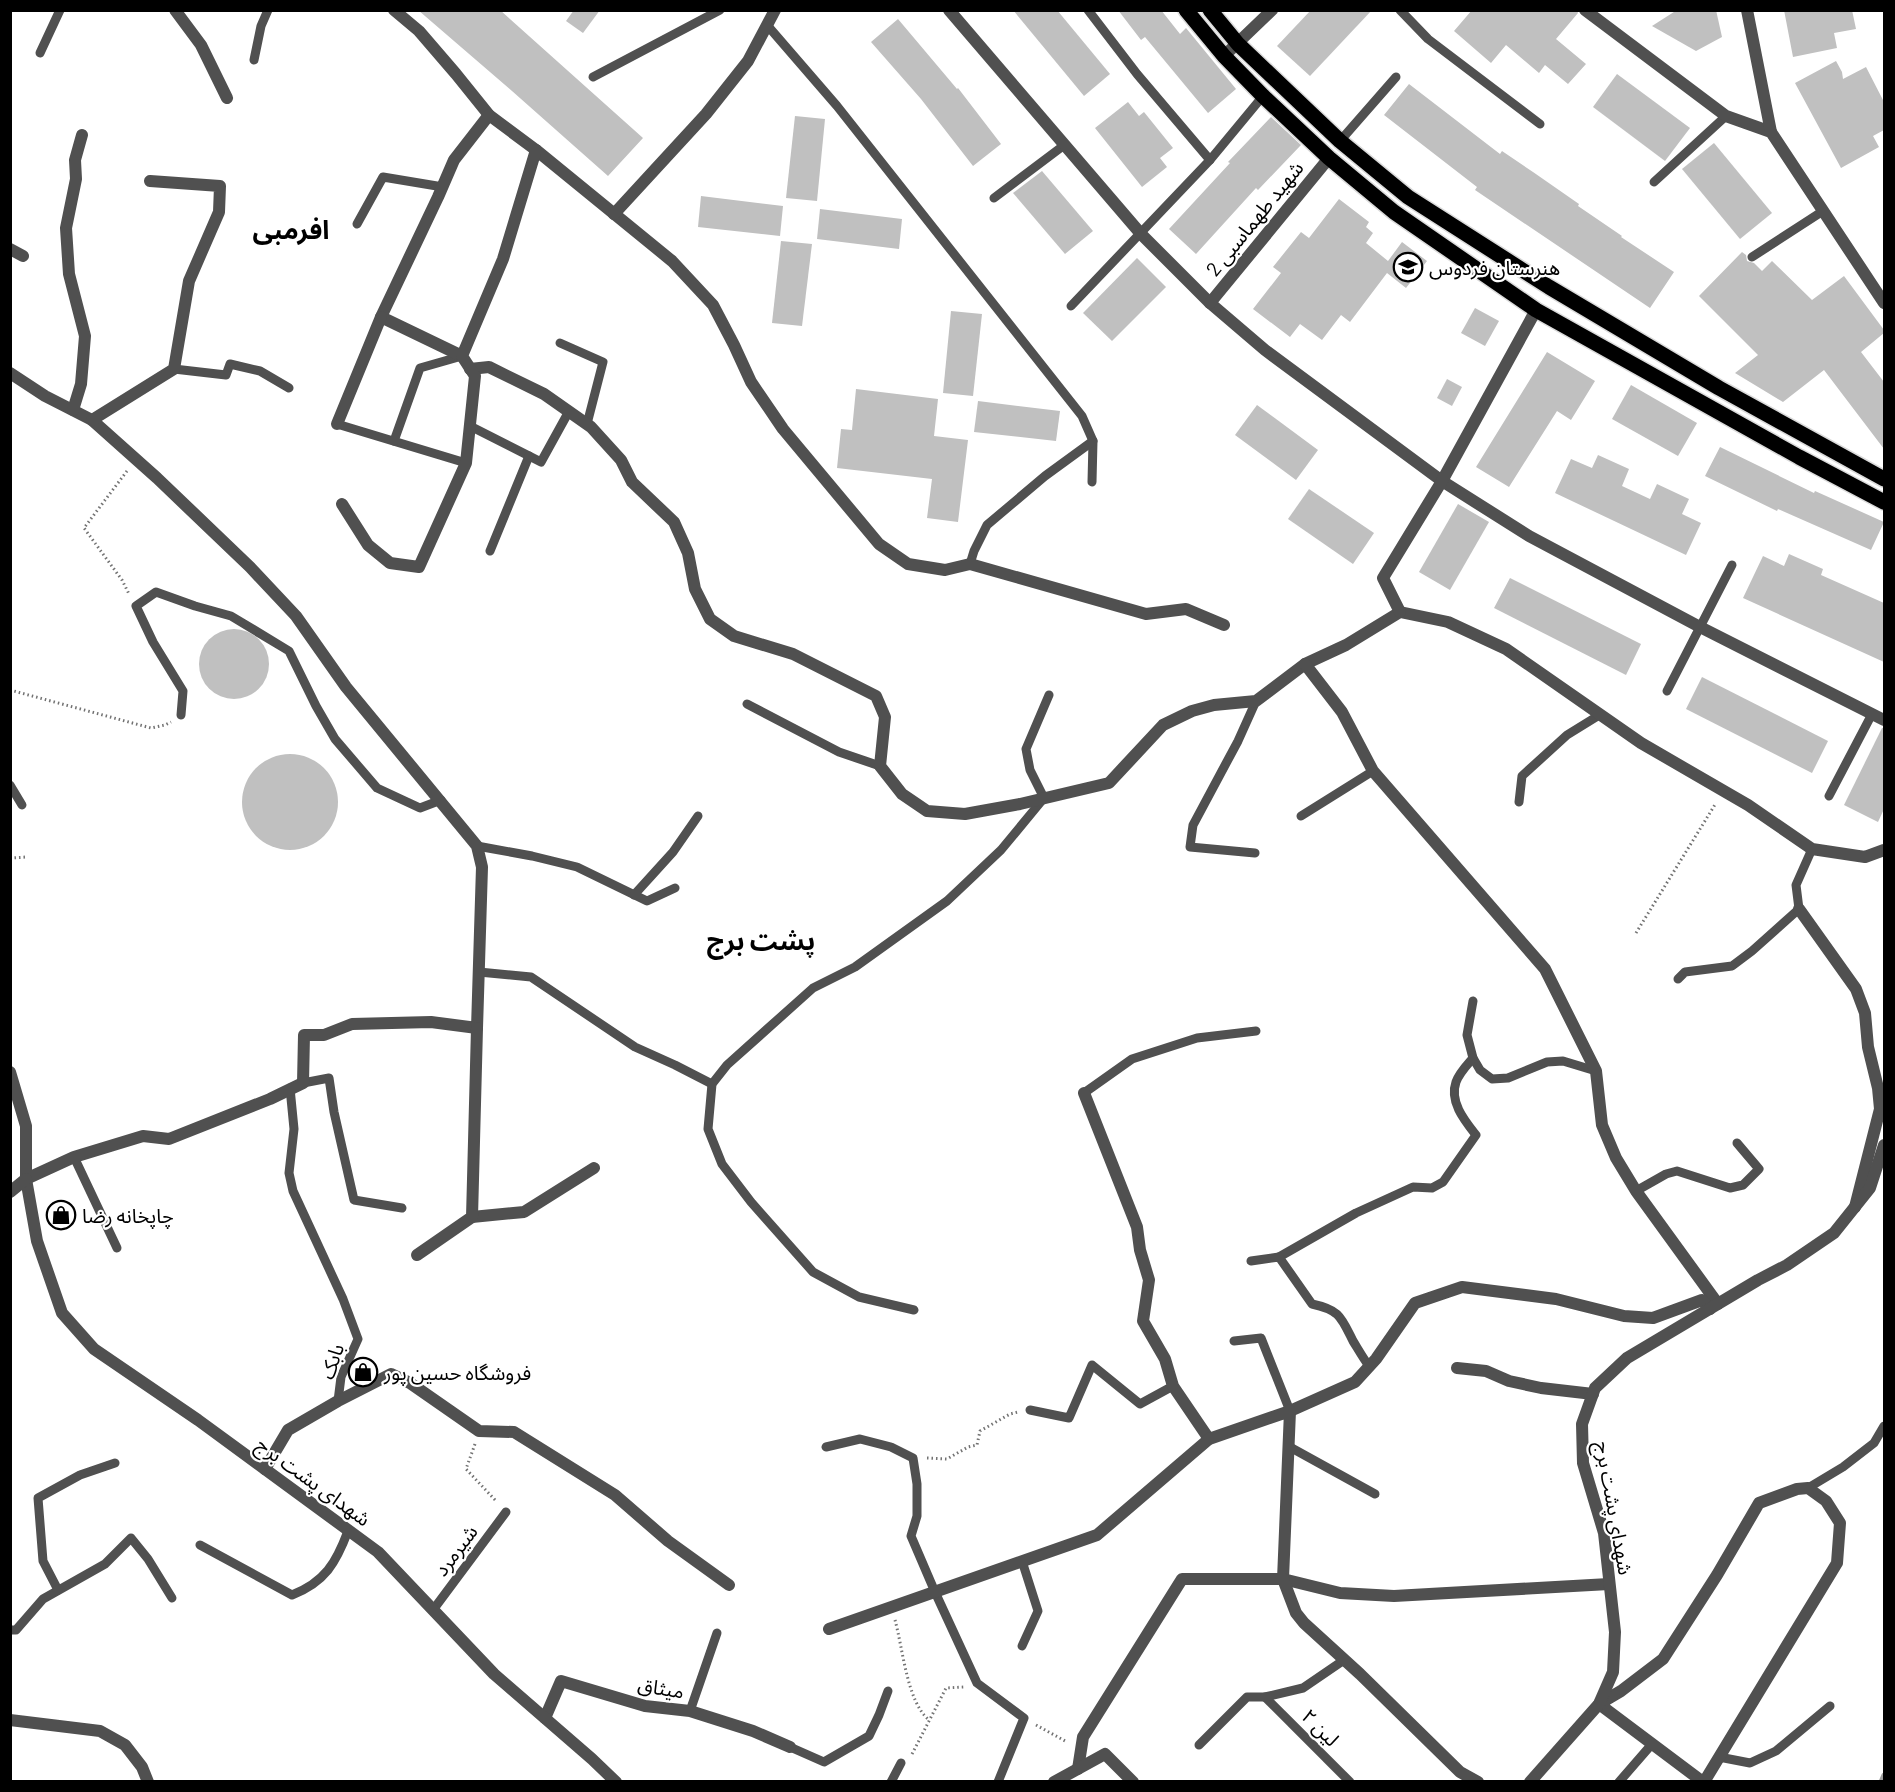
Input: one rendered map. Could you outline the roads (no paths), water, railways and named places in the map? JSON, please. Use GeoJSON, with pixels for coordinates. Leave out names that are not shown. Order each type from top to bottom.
{"type":"FeatureCollection","features":[{"type":"Feature","properties":{"kind":"main road"},"geometry":{"type":"LineString","coordinates":[[1186,10],[1224,56],[1263,96],[1329,158],[1394,212],[1536,310],[1884,502]]}},
{"type":"Feature","properties":{"kind":"main road"},"geometry":{"type":"LineString","coordinates":[[1210,10],[1238,44],[1340,141],[1408,197],[1549,287],[1719,388],[1884,479]]}},
{"type":"Feature","properties":{"kind":"street"},"geometry":{"type":"LineString","coordinates":[[175,10],[201,45],[227,98]]}},
{"type":"Feature","properties":{"kind":"street"},"geometry":{"type":"LineString","coordinates":[[394,10],[419,31],[489,115],[536,150],[672,261],[713,305],[735,345],[751,382],[783,429],[879,544],[908,564],[945,570],[970,564],[1146,614],[1186,609],[1224,625]]}},
{"type":"Feature","properties":{"kind":"street"},"geometry":{"type":"LineString","coordinates":[[614,214],[706,114],[748,61],[775,10]]}},
{"type":"Feature","properties":{"kind":"street"},"geometry":{"type":"LineString","coordinates":[[949,10],[1063,146],[1141,234],[1210,303],[1265,350],[1442,481],[1529,536],[1700,627],[1884,720]]}},
{"type":"Feature","properties":{"kind":"street"},"geometry":{"type":"LineString","coordinates":[[1224,56],[1272,10]]}},
{"type":"Feature","properties":{"kind":"street"},"geometry":{"type":"LineString","coordinates":[[1585,10],[1726,116],[1771,132]]}},
{"type":"Feature","properties":{"kind":"street"},"geometry":{"type":"LineString","coordinates":[[1747,10],[1771,132],[1884,303]]}},
{"type":"Feature","properties":{"kind":"street"},"geometry":{"type":"LineString","coordinates":[[337,424],[381,317],[454,160],[489,115]]}},
{"type":"Feature","properties":{"kind":"street"},"geometry":{"type":"LineString","coordinates":[[73,410],[81,384],[85,336],[69,274],[66,228],[76,179],[75,160],[82,135]]}},
{"type":"Feature","properties":{"kind":"street"},"geometry":{"type":"LineString","coordinates":[[462,356],[503,260],[536,150]]}},
{"type":"Feature","properties":{"kind":"street","name":"شهید طهماسبی 2"},"geometry":{"type":"LineString","coordinates":[[1210,303],[1329,158]]}},
{"type":"Feature","properties":{"kind":"street"},"geometry":{"type":"LineString","coordinates":[[92,420],[174,369],[189,281],[219,212],[220,186],[150,181]]}},
{"type":"Feature","properties":{"kind":"street"},"geometry":{"type":"LineString","coordinates":[[10,249],[23,256]]}},
{"type":"Feature","properties":{"kind":"street"},"geometry":{"type":"LineString","coordinates":[[1400,612],[1383,578],[1442,481],[1536,310]]}},
{"type":"Feature","properties":{"kind":"street"},"geometry":{"type":"LineString","coordinates":[[342,504],[369,545],[390,563],[419,567],[466,463],[475,376],[462,356],[381,317]]}},
{"type":"Feature","properties":{"kind":"street"},"geometry":{"type":"LineString","coordinates":[[470,369],[489,367],[543,394],[586,424],[621,460],[632,482],[674,522],[688,552],[695,590],[710,619],[734,636],[793,654],[876,696],[885,717],[880,766],[902,794],[927,811],[965,814],[1109,783],[1163,724],[1192,711],[1214,705],[1256,701],[1305,664],[1347,645],[1400,612],[1448,622],[1506,649],[1641,743],[1748,805],[1812,849],[1866,857],[1884,850]]}},
{"type":"Feature","properties":{"kind":"street"},"geometry":{"type":"LineString","coordinates":[[10,373],[45,396],[92,420],[250,567],[296,616],[346,687],[477,846],[482,867],[472,1217]]}},
{"type":"Feature","properties":{"kind":"street"},"geometry":{"type":"LineString","coordinates":[[829,1629],[1097,1535],[1209,1439],[1290,1411],[1355,1382],[1376,1359],[1415,1303],[1462,1287],[1556,1299],[1624,1316],[1653,1318],[1710,1302],[1635,1191],[1616,1158],[1602,1125],[1596,1071],[1545,969],[1373,771],[1342,712],[1305,664]]}},
{"type":"Feature","properties":{"kind":"street"},"geometry":{"type":"LineString","coordinates":[[1799,909],[1856,989],[1865,1013],[1868,1047],[1878,1088],[1880,1109],[1855,1209]]}},
{"type":"Feature","properties":{"kind":"street"},"geometry":{"type":"LineString","coordinates":[[10,1192],[26,1179],[74,1157],[143,1136],[169,1139],[270,1099],[303,1083],[304,1035],[324,1035],[352,1024],[431,1022],[477,1028]]}},
{"type":"Feature","properties":{"kind":"street","name":"شهدای پشت برج"},"geometry":{"type":"LineString","coordinates":[[10,1072],[26,1126],[26,1179],[37,1240],[62,1313],[94,1348],[198,1420],[378,1552],[494,1674],[616,1782]]}},
{"type":"Feature","properties":{"kind":"street"},"geometry":{"type":"LineString","coordinates":[[1084,1093],[1137,1227],[1140,1250],[1149,1280],[1143,1321],[1165,1359],[1173,1386],[1209,1439]]}},
{"type":"Feature","properties":{"kind":"street","name":"شهدای پشت برج"},"geometry":{"type":"LineString","coordinates":[[1530,1782],[1599,1704],[1613,1672],[1615,1632],[1604,1533],[1583,1462],[1582,1424],[1595,1388],[1627,1358],[1710,1302],[1787,1265],[1834,1233],[1870,1188],[1884,1145]]}},
{"type":"Feature","properties":{"kind":"street"},"geometry":{"type":"LineString","coordinates":[[417,1256],[472,1217],[524,1212],[594,1168]]}},
{"type":"Feature","properties":{"kind":"street"},"geometry":{"type":"LineString","coordinates":[[1457,1368],[1486,1371],[1509,1381],[1541,1388],[1593,1394]]}},
{"type":"Feature","properties":{"kind":"street"},"geometry":{"type":"LineString","coordinates":[[265,1469],[288,1430],[391,1374],[410,1383],[479,1431],[514,1432],[615,1495],[668,1541],[729,1585]]}},
{"type":"Feature","properties":{"kind":"street"},"geometry":{"type":"LineString","coordinates":[[1290,1411],[1282,1579],[1296,1613],[1460,1772],[1478,1782]]}},
{"type":"Feature","properties":{"kind":"street"},"geometry":{"type":"LineString","coordinates":[[1808,1488],[1826,1501],[1840,1523],[1837,1563],[1703,1782],[1599,1704],[1621,1691],[1663,1659],[1707,1592],[1759,1503],[1797,1489],[1808,1488]]}},
{"type":"Feature","properties":{"kind":"street"},"geometry":{"type":"LineString","coordinates":[[1078,1768],[1083,1737],[1182,1579],[1282,1579],[1340,1593],[1394,1596],[1609,1584]]}},
{"type":"Feature","properties":{"kind":"street","name":"میثاق"},"geometry":{"type":"LineString","coordinates":[[545,1718],[561,1681],[645,1707],[690,1711],[753,1731],[790,1747]]}},
{"type":"Feature","properties":{"kind":"street"},"geometry":{"type":"LineString","coordinates":[[10,1720],[100,1731],[125,1745],[142,1767],[148,1782]]}},
{"type":"Feature","properties":{"kind":"street"},"geometry":{"type":"LineString","coordinates":[[1053,1782],[1105,1754],[1133,1782]]}},
{"type":"Feature","properties":{"kind":"lane"},"geometry":{"type":"LineString","coordinates":[[40,53],[60,10]]}},
{"type":"Feature","properties":{"kind":"lane"},"geometry":{"type":"LineString","coordinates":[[254,60],[261,26],[268,10]]}},
{"type":"Feature","properties":{"kind":"lane"},"geometry":{"type":"LineString","coordinates":[[593,76],[720,10]]}},
{"type":"Feature","properties":{"kind":"lane"},"geometry":{"type":"LineString","coordinates":[[1088,10],[1137,74],[1210,160]]}},
{"type":"Feature","properties":{"kind":"lane"},"geometry":{"type":"LineString","coordinates":[[1400,10],[1428,39],[1540,124]]}},
{"type":"Feature","properties":{"kind":"lane"},"geometry":{"type":"LineString","coordinates":[[767,25],[837,105],[1082,416],[1093,441],[1092,482]]}},
{"type":"Feature","properties":{"kind":"lane"},"geometry":{"type":"LineString","coordinates":[[1340,141],[1396,77]]}},
{"type":"Feature","properties":{"kind":"lane"},"geometry":{"type":"LineString","coordinates":[[1071,306],[1210,160],[1263,96]]}},
{"type":"Feature","properties":{"kind":"lane"},"geometry":{"type":"LineString","coordinates":[[1654,182],[1726,116]]}},
{"type":"Feature","properties":{"kind":"lane"},"geometry":{"type":"LineString","coordinates":[[994,198],[1063,146]]}},
{"type":"Feature","properties":{"kind":"lane"},"geometry":{"type":"LineString","coordinates":[[357,224],[383,177],[442,187]]}},
{"type":"Feature","properties":{"kind":"lane"},"geometry":{"type":"LineString","coordinates":[[1752,257],[1823,211]]}},
{"type":"Feature","properties":{"kind":"lane"},"geometry":{"type":"LineString","coordinates":[[560,343],[603,362],[586,424]]}},
{"type":"Feature","properties":{"kind":"lane"},"geometry":{"type":"LineString","coordinates":[[394,441],[420,369],[462,356]]}},
{"type":"Feature","properties":{"kind":"lane"},"geometry":{"type":"LineString","coordinates":[[174,369],[226,375],[230,364],[260,371],[289,387]]}},
{"type":"Feature","properties":{"kind":"lane"},"geometry":{"type":"LineString","coordinates":[[470,426],[541,462],[568,413]]}},
{"type":"Feature","properties":{"kind":"lane"},"geometry":{"type":"LineString","coordinates":[[337,424],[466,463]]}},
{"type":"Feature","properties":{"kind":"lane"},"geometry":{"type":"LineString","coordinates":[[970,564],[987,525],[1045,476],[1093,441]]}},
{"type":"Feature","properties":{"kind":"lane"},"geometry":{"type":"LineString","coordinates":[[490,551],[529,456]]}},
{"type":"Feature","properties":{"kind":"lane"},"geometry":{"type":"LineString","coordinates":[[1666,690],[1732,565]]}},
{"type":"Feature","properties":{"kind":"lane"},"geometry":{"type":"LineString","coordinates":[[181,715],[183,691],[153,642],[136,606],[156,592],[231,616],[289,651],[335,739],[377,788],[420,808],[441,800]]}},
{"type":"Feature","properties":{"kind":"lane"},"geometry":{"type":"LineString","coordinates":[[914,1310],[859,1296],[813,1272],[751,1202],[722,1164],[708,1129],[712,1084],[727,1065],[813,988],[855,967],[947,901],[1001,850],[1044,798],[1030,770],[1026,749],[1049,695]]}},
{"type":"Feature","properties":{"kind":"lane"},"geometry":{"type":"LineString","coordinates":[[1255,853],[1190,847],[1193,825],[1230,757],[1256,701]]}},
{"type":"Feature","properties":{"kind":"lane"},"geometry":{"type":"LineString","coordinates":[[747,704],[839,752],[880,766]]}},
{"type":"Feature","properties":{"kind":"lane"},"geometry":{"type":"LineString","coordinates":[[1519,802],[1522,776],[1567,735],[1601,714]]}},
{"type":"Feature","properties":{"kind":"lane"},"geometry":{"type":"LineString","coordinates":[[1829,796],[1872,714]]}},
{"type":"Feature","properties":{"kind":"lane"},"geometry":{"type":"LineString","coordinates":[[1301,816],[1373,771]]}},
{"type":"Feature","properties":{"kind":"lane"},"geometry":{"type":"LineString","coordinates":[[10,785],[22,805]]}},
{"type":"Feature","properties":{"kind":"lane"},"geometry":{"type":"LineString","coordinates":[[634,896],[673,852],[698,816]]}},
{"type":"Feature","properties":{"kind":"lane"},"geometry":{"type":"LineString","coordinates":[[477,846],[577,867],[647,901],[675,888]]}},
{"type":"Feature","properties":{"kind":"lane"},"geometry":{"type":"LineString","coordinates":[[1678,979],[1685,972],[1732,966],[1799,909],[1796,885],[1812,849]]}},
{"type":"Feature","properties":{"kind":"lane"},"geometry":{"type":"LineString","coordinates":[[479,972],[531,977],[635,1047],[712,1084]]}},
{"type":"Feature","properties":{"kind":"lane"},"geometry":{"type":"LineString","coordinates":[[1473,1001],[1467,1035],[1473,1058],[1480,1070],[1492,1079],[1508,1078],[1547,1062],[1563,1061],[1596,1071]]}},
{"type":"Feature","properties":{"kind":"lane"},"geometry":{"type":"LineString","coordinates":[[1084,1093],[1132,1059],[1197,1038],[1256,1030]]}},
{"type":"Feature","properties":{"kind":"lane"},"geometry":{"type":"LineString","coordinates":[[1251,1261],[1279,1257],[1356,1213],[1413,1187],[1432,1188],[1443,1182],[1476,1134],[1457,1106],[1455,1093],[1456,1083],[1473,1058]]}},
{"type":"Feature","properties":{"kind":"lane"},"geometry":{"type":"LineString","coordinates":[[303,1083],[328,1078],[354,1200],[402,1208]]}},
{"type":"Feature","properties":{"kind":"lane","name":"بابک"},"geometry":{"type":"LineString","coordinates":[[290,1088],[294,1129],[289,1173],[293,1191],[343,1299],[358,1339],[341,1377],[338,1401]]}},
{"type":"Feature","properties":{"kind":"lane"},"geometry":{"type":"LineString","coordinates":[[1635,1191],[1666,1174],[1677,1171],[1730,1188],[1743,1185],[1759,1169],[1737,1143]]}},
{"type":"Feature","properties":{"kind":"lane"},"geometry":{"type":"LineString","coordinates":[[74,1157],[117,1248]]}},
{"type":"Feature","properties":{"kind":"lane"},"geometry":{"type":"LineString","coordinates":[[1279,1257],[1312,1305],[1326,1307],[1342,1318],[1354,1344],[1369,1366]]}},
{"type":"Feature","properties":{"kind":"lane"},"geometry":{"type":"LineString","coordinates":[[1234,1341],[1261,1338],[1290,1411]]}},
{"type":"Feature","properties":{"kind":"lane"},"geometry":{"type":"LineString","coordinates":[[1030,1410],[1069,1418],[1092,1365],[1140,1404],[1173,1386]]}},
{"type":"Feature","properties":{"kind":"lane"},"geometry":{"type":"LineString","coordinates":[[1808,1488],[1843,1467],[1874,1443],[1884,1426]]}},
{"type":"Feature","properties":{"kind":"lane"},"geometry":{"type":"LineString","coordinates":[[826,1447],[860,1439],[891,1447],[913,1458],[917,1484],[917,1516],[911,1536],[977,1683],[1024,1718],[998,1782]]}},
{"type":"Feature","properties":{"kind":"lane"},"geometry":{"type":"LineString","coordinates":[[1288,1446],[1375,1494]]}},
{"type":"Feature","properties":{"kind":"lane"},"geometry":{"type":"LineString","coordinates":[[58,1590],[43,1561],[38,1498],[80,1475],[115,1463]]}},
{"type":"Feature","properties":{"kind":"lane","name":"شیرمرد"},"geometry":{"type":"LineString","coordinates":[[433,1610],[506,1512]]}},
{"type":"Feature","properties":{"kind":"lane"},"geometry":{"type":"LineString","coordinates":[[200,1545],[292,1595],[305,1590],[324,1577],[340,1553],[348,1531]]}},
{"type":"Feature","properties":{"kind":"lane"},"geometry":{"type":"LineString","coordinates":[[10,1630],[16,1630],[43,1599],[105,1564],[131,1538],[148,1559],[172,1598]]}},
{"type":"Feature","properties":{"kind":"lane"},"geometry":{"type":"LineString","coordinates":[[1022,1561],[1038,1611],[1022,1646]]}},
{"type":"Feature","properties":{"kind":"lane"},"geometry":{"type":"LineString","coordinates":[[690,1711],[717,1632]]}},
{"type":"Feature","properties":{"kind":"lane"},"geometry":{"type":"LineString","coordinates":[[1198,1745],[1247,1697],[1265,1697],[1303,1688],[1344,1660]]}},
{"type":"Feature","properties":{"kind":"lane"},"geometry":{"type":"LineString","coordinates":[[790,1747],[824,1762],[834,1757],[869,1736],[888,1691]]}},
{"type":"Feature","properties":{"kind":"lane","name":"لین ۲"},"geometry":{"type":"LineString","coordinates":[[1265,1697],[1350,1782]]}},
{"type":"Feature","properties":{"kind":"lane"},"geometry":{"type":"LineString","coordinates":[[1719,1757],[1750,1763],[1776,1751],[1830,1706]]}},
{"type":"Feature","properties":{"kind":"lane"},"geometry":{"type":"LineString","coordinates":[[1618,1782],[1652,1744]]}},
{"type":"Feature","properties":{"kind":"lane"},"geometry":{"type":"LineString","coordinates":[[891,1782],[901,1763]]}},
{"type":"Feature","properties":{"kind":"waterway"},"geometry":{"type":"LineString","coordinates":[[1881,1782],[1884,1775]]}},
{"type":"Feature","properties":{"kind":"place","name":"هنرستان فردوس"},"geometry":{"type":"Point","coordinates":[1408,267]}},
{"type":"Feature","properties":{"kind":"place","name":"چاپخانه رضا"},"geometry":{"type":"Point","coordinates":[61,1215]}},
{"type":"Feature","properties":{"kind":"place","name":"فروشگاه حسین پور"},"geometry":{"type":"Point","coordinates":[363,1372]}},
{"type":"Feature","properties":{"kind":"district","name":"افرمبی"},"geometry":{"type":"Point","coordinates":[291,228]}},
{"type":"Feature","properties":{"kind":"district","name":"پشت برج"},"geometry":{"type":"Point","coordinates":[761,939]}}]}
